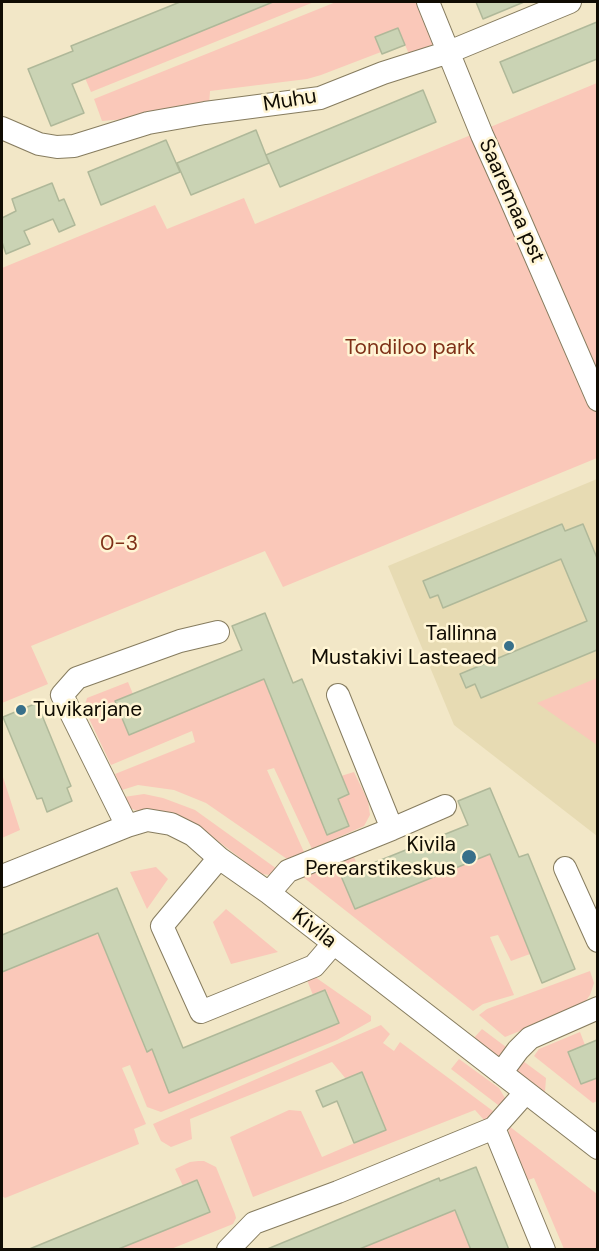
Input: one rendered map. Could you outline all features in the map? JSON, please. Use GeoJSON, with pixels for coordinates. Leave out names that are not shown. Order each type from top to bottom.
{"type":"FeatureCollection","features":[{"type":"Feature","properties":{"kind":"street","name":"Saaremaa pst"},"geometry":{"type":"LineString","coordinates":[[428,2],[482,135],[597,399]]}},
{"type":"Feature","properties":{"kind":"street","name":"Muhu"},"geometry":{"type":"LineString","coordinates":[[2,128],[39,144],[57,147],[74,146],[148,123],[320,98],[449,52],[570,2]]}},
{"type":"Feature","properties":{"kind":"street"},"geometry":{"type":"LineString","coordinates":[[127,826],[62,695],[77,678],[180,641],[218,632]]}},
{"type":"Feature","properties":{"kind":"street"},"geometry":{"type":"LineString","coordinates":[[338,695],[392,829]]}},
{"type":"Feature","properties":{"kind":"street"},"geometry":{"type":"LineString","coordinates":[[269,893],[288,871],[445,806]]}},
{"type":"Feature","properties":{"kind":"street","name":"Kivila"},"geometry":{"type":"LineString","coordinates":[[2,876],[127,826],[147,820],[171,824],[193,835],[219,858],[269,893],[597,1148]]}},
{"type":"Feature","properties":{"kind":"street"},"geometry":{"type":"LineString","coordinates":[[219,858],[162,926],[201,1012],[314,966],[333,944]]}},
{"type":"Feature","properties":{"kind":"street"},"geometry":{"type":"LineString","coordinates":[[565,868],[597,941]]}},
{"type":"Feature","properties":{"kind":"street"},"geometry":{"type":"LineString","coordinates":[[501,1073],[530,1038],[597,1008]]}},
{"type":"Feature","properties":{"kind":"street"},"geometry":{"type":"LineString","coordinates":[[228,1250],[254,1223],[338,1192],[494,1128],[526,1092]]}},
{"type":"Feature","properties":{"kind":"street"},"geometry":{"type":"LineString","coordinates":[[494,1128],[544,1250]]}},
{"type":"Feature","properties":{"kind":"shaded area","name":"Tallinna Mustakivi Lasteaed"},"geometry":{"type":"Polygon","coordinates":[[[597,479],[597,836],[454,725],[388,566],[597,479]]]}},
{"type":"Feature","properties":{"kind":"green space"},"geometry":{"type":"Polygon","coordinates":[[[274,2],[314,2],[91,92],[85,78],[274,2]]]}},
{"type":"Feature","properties":{"kind":"green space"},"geometry":{"type":"Polygon","coordinates":[[[336,2],[422,2],[439,42],[409,54],[398,29],[381,52],[321,75],[307,79],[210,91],[209,106],[102,121],[94,99],[336,2]]]}},
{"type":"Feature","properties":{"kind":"green space","name":"Tondiloo park"},"geometry":{"type":"Polygon","coordinates":[[[597,83],[597,458],[283,587],[265,551],[31,646],[48,684],[2,703],[2,268],[155,205],[167,229],[244,198],[255,224],[597,83]]]}},
{"type":"Feature","properties":{"kind":"green space"},"geometry":{"type":"Polygon","coordinates":[[[272,676],[269,693],[316,807],[348,794],[341,776],[354,772],[368,801],[370,815],[364,826],[312,849],[274,768],[267,770],[304,852],[287,859],[206,803],[174,790],[138,785],[122,790],[115,774],[195,742],[192,731],[111,765],[84,708],[87,698],[128,682],[133,694],[115,702],[129,734],[272,676]]]}},
{"type":"Feature","properties":{"kind":"green space"},"geometry":{"type":"Polygon","coordinates":[[[597,678],[597,745],[537,703],[597,678]]]}},
{"type":"Feature","properties":{"kind":"green space"},"geometry":{"type":"Polygon","coordinates":[[[2,774],[20,830],[2,838],[2,774]]]}},
{"type":"Feature","properties":{"kind":"green space"},"geometry":{"type":"Polygon","coordinates":[[[144,794],[163,798],[195,810],[277,869],[271,875],[261,874],[205,831],[180,816],[156,810],[138,811],[129,808],[124,797],[144,794]]]}},
{"type":"Feature","properties":{"kind":"green space"},"geometry":{"type":"Polygon","coordinates":[[[498,850],[495,868],[530,954],[511,961],[498,935],[490,937],[514,995],[483,1004],[473,1011],[303,877],[354,857],[359,869],[341,876],[355,909],[498,850]]]}},
{"type":"Feature","properties":{"kind":"green space"},"geometry":{"type":"Polygon","coordinates":[[[156,867],[168,879],[147,909],[130,872],[156,867]]]}},
{"type":"Feature","properties":{"kind":"green space"},"geometry":{"type":"Polygon","coordinates":[[[226,909],[278,952],[231,964],[213,922],[226,909]]]}},
{"type":"Feature","properties":{"kind":"green space"},"geometry":{"type":"Polygon","coordinates":[[[95,934],[99,936],[146,1051],[152,1049],[169,1092],[339,1023],[326,990],[313,995],[307,980],[315,977],[371,1016],[371,1021],[337,1040],[161,1112],[147,1107],[130,1065],[122,1068],[146,1124],[134,1129],[139,1144],[5,1198],[2,1196],[2,972],[95,934]]]}},
{"type":"Feature","properties":{"kind":"green space"},"geometry":{"type":"Polygon","coordinates":[[[590,971],[594,983],[590,995],[582,1006],[505,1037],[479,1015],[487,1009],[590,971]]]}},
{"type":"Feature","properties":{"kind":"green space"},"geometry":{"type":"Polygon","coordinates":[[[381,1025],[390,1034],[383,1043],[394,1051],[400,1042],[497,1114],[484,1120],[475,1110],[253,1197],[230,1137],[289,1110],[301,1111],[322,1157],[385,1130],[362,1072],[346,1079],[332,1062],[190,1119],[192,1139],[171,1147],[161,1141],[153,1124],[381,1025]]]}},
{"type":"Feature","properties":{"kind":"green space"},"geometry":{"type":"Polygon","coordinates":[[[482,1029],[510,1050],[498,1059],[473,1039],[482,1029]]]}},
{"type":"Feature","properties":{"kind":"green space"},"geometry":{"type":"Polygon","coordinates":[[[580,1032],[585,1045],[568,1052],[581,1084],[597,1078],[597,1101],[593,1103],[534,1056],[539,1049],[580,1032]]]}},
{"type":"Feature","properties":{"kind":"green space"},"geometry":{"type":"Polygon","coordinates":[[[459,1059],[499,1088],[505,1098],[502,1108],[451,1069],[459,1059]]]}},
{"type":"Feature","properties":{"kind":"green space"},"geometry":{"type":"Polygon","coordinates":[[[523,1061],[546,1078],[545,1092],[516,1073],[523,1061]]]}},
{"type":"Feature","properties":{"kind":"green space"},"geometry":{"type":"Polygon","coordinates":[[[509,1126],[597,1194],[597,1249],[564,1249],[534,1178],[522,1182],[507,1157],[509,1126]]]}},
{"type":"Feature","properties":{"kind":"green space"},"geometry":{"type":"Polygon","coordinates":[[[204,1161],[216,1167],[235,1214],[233,1224],[171,1249],[116,1250],[183,1186],[175,1169],[190,1162],[204,1161]]]}},
{"type":"Feature","properties":{"kind":"green space"},"geometry":{"type":"Polygon","coordinates":[[[452,1211],[456,1212],[471,1250],[357,1250],[452,1211]]]}},
{"type":"Feature","properties":{"kind":"building"},"geometry":{"type":"Polygon","coordinates":[[[180,2],[273,2],[72,84],[84,113],[51,126],[28,69],[73,51],[71,46],[180,2]]]}},
{"type":"Feature","properties":{"kind":"building"},"geometry":{"type":"Polygon","coordinates":[[[476,2],[524,2],[483,19],[476,2]]]}},
{"type":"Feature","properties":{"kind":"building"},"geometry":{"type":"Polygon","coordinates":[[[597,22],[597,59],[513,93],[500,62],[597,22]]]}},
{"type":"Feature","properties":{"kind":"building"},"geometry":{"type":"Polygon","coordinates":[[[398,28],[405,45],[382,54],[375,37],[398,28]]]}},
{"type":"Feature","properties":{"kind":"building"},"geometry":{"type":"Polygon","coordinates":[[[423,90],[436,122],[280,187],[266,155],[423,90]]]}},
{"type":"Feature","properties":{"kind":"building"},"geometry":{"type":"Polygon","coordinates":[[[256,130],[269,163],[191,195],[177,163],[256,130]]]}},
{"type":"Feature","properties":{"kind":"building"},"geometry":{"type":"Polygon","coordinates":[[[166,140],[180,172],[101,205],[88,172],[166,140]]]}},
{"type":"Feature","properties":{"kind":"building"},"geometry":{"type":"Polygon","coordinates":[[[52,183],[59,201],[64,199],[75,225],[59,232],[53,219],[24,231],[30,244],[6,254],[2,242],[2,218],[16,211],[12,199],[52,183]]]}},
{"type":"Feature","properties":{"kind":"building"},"geometry":{"type":"Polygon","coordinates":[[[562,524],[565,531],[583,524],[597,558],[597,650],[481,698],[475,684],[466,688],[460,674],[587,621],[561,559],[443,608],[438,595],[430,598],[423,581],[562,524]]]}},
{"type":"Feature","properties":{"kind":"building"},"geometry":{"type":"Polygon","coordinates":[[[265,613],[293,683],[302,679],[349,794],[338,799],[349,826],[327,835],[264,679],[129,735],[115,701],[242,650],[232,626],[265,613]]]}},
{"type":"Feature","properties":{"kind":"building"},"geometry":{"type":"Polygon","coordinates":[[[37,703],[71,786],[67,788],[72,801],[47,812],[42,798],[37,799],[3,717],[37,703]]]}},
{"type":"Feature","properties":{"kind":"building"},"geometry":{"type":"Polygon","coordinates":[[[490,788],[519,857],[528,854],[575,969],[542,983],[490,854],[355,909],[341,876],[468,825],[458,801],[490,788]]]}},
{"type":"Feature","properties":{"kind":"building"},"geometry":{"type":"Polygon","coordinates":[[[117,888],[183,1048],[325,990],[339,1023],[169,1093],[152,1049],[147,1052],[98,933],[2,972],[2,935],[117,888]]]}},
{"type":"Feature","properties":{"kind":"building"},"geometry":{"type":"Polygon","coordinates":[[[597,1040],[597,1078],[581,1084],[568,1052],[597,1040]]]}},
{"type":"Feature","properties":{"kind":"building"},"geometry":{"type":"Polygon","coordinates":[[[362,1072],[386,1130],[354,1143],[337,1101],[323,1107],[316,1091],[362,1072]]]}},
{"type":"Feature","properties":{"kind":"building"},"geometry":{"type":"Polygon","coordinates":[[[476,1167],[509,1250],[471,1250],[455,1210],[357,1250],[265,1250],[439,1178],[440,1181],[476,1167]]]}},
{"type":"Feature","properties":{"kind":"building"},"geometry":{"type":"Polygon","coordinates":[[[197,1180],[210,1212],[116,1250],[27,1250],[197,1180]]]}},
{"type":"Feature","properties":{"kind":"place","name":"Tallinna Mustakivi Lasteaed"},"geometry":{"type":"Point","coordinates":[509,646]}},
{"type":"Feature","properties":{"kind":"place","name":"Tuvikarjane"},"geometry":{"type":"Point","coordinates":[21,710]}},
{"type":"Feature","properties":{"kind":"place","name":"Kivila Perearstikeskus"},"geometry":{"type":"Point","coordinates":[469,857]}},
{"type":"Feature","properties":{"kind":"park label","name":"0-3"},"geometry":{"type":"Point","coordinates":[119,544]}}]}
